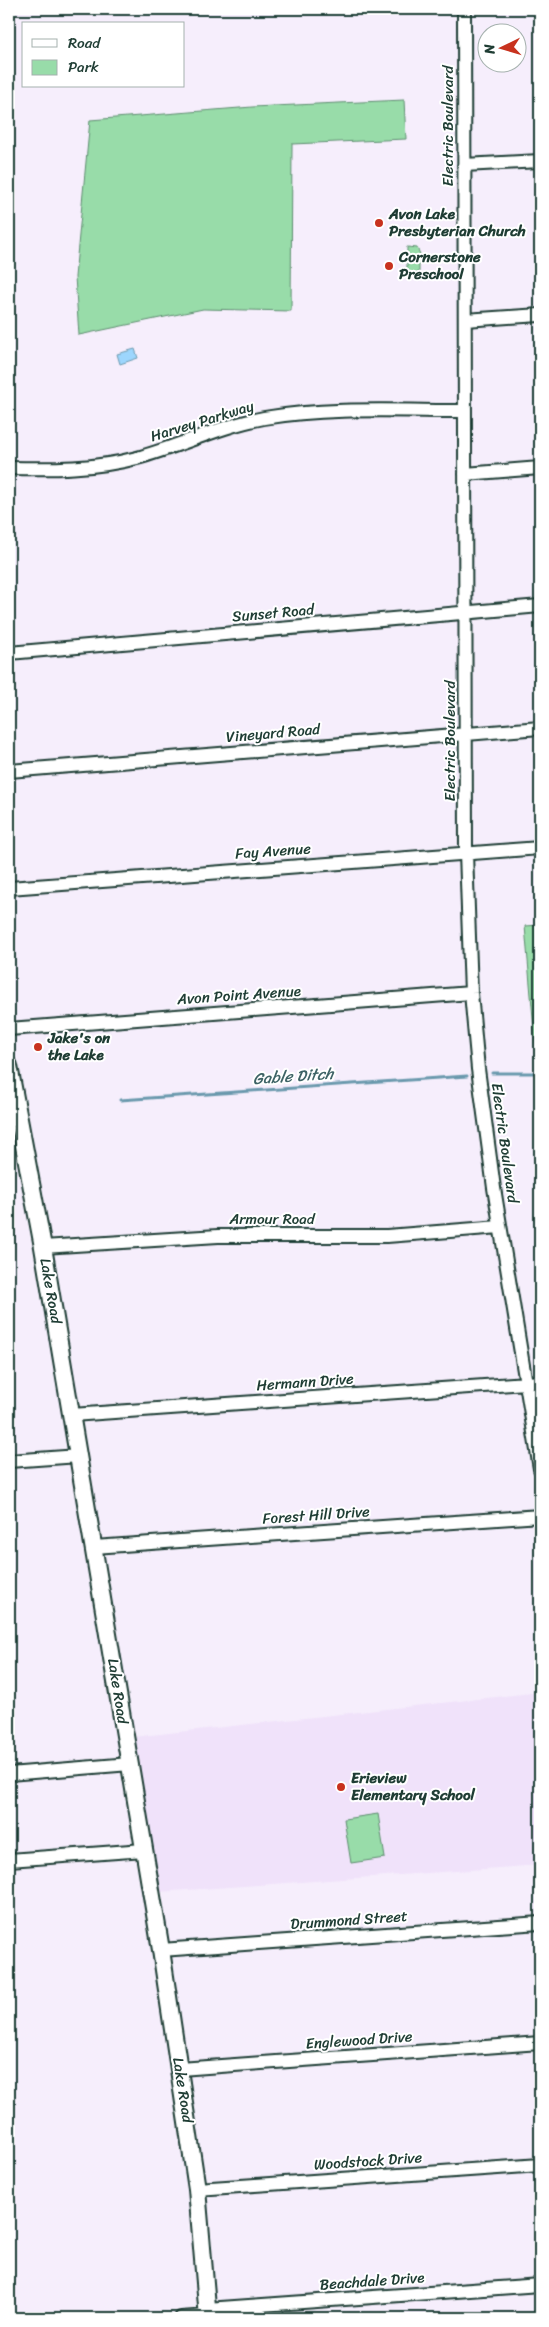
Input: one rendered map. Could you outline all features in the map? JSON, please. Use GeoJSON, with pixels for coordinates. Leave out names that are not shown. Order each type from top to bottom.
{"type":"FeatureCollection","features":[{"type":"Feature","properties":{"kind":"main road","name":"Lake Road"},"geometry":{"type":"LineString","coordinates":[[9,1066],[79,1456],[180,2069],[197,2189],[207,2315]]}},
{"type":"Feature","properties":{"kind":"street","name":"Electric Boulevard"},"geometry":{"type":"LineString","coordinates":[[464,9],[466,853],[471,994],[478,1069],[500,1227],[540,1469]]}},
{"type":"Feature","properties":{"kind":"street"},"geometry":{"type":"LineString","coordinates":[[464,165],[540,161]]}},
{"type":"Feature","properties":{"kind":"street"},"geometry":{"type":"LineString","coordinates":[[465,320],[540,314]]}},
{"type":"Feature","properties":{"kind":"street","name":"Harvey Parkway"},"geometry":{"type":"LineString","coordinates":[[9,468],[74,468],[105,464],[165,449],[231,426],[297,414],[465,411]]}},
{"type":"Feature","properties":{"kind":"street"},"geometry":{"type":"LineString","coordinates":[[465,474],[540,468]]}},
{"type":"Feature","properties":{"kind":"street","name":"Sunset Road"},"geometry":{"type":"LineString","coordinates":[[9,653],[540,606]]}},
{"type":"Feature","properties":{"kind":"street","name":"Vineyard Road"},"geometry":{"type":"LineString","coordinates":[[9,771],[540,728]]}},
{"type":"Feature","properties":{"kind":"street","name":"Fay Avenue"},"geometry":{"type":"LineString","coordinates":[[9,888],[540,848]]}},
{"type":"Feature","properties":{"kind":"street","name":"Avon Point Avenue"},"geometry":{"type":"LineString","coordinates":[[9,1029],[471,994]]}},
{"type":"Feature","properties":{"kind":"street","name":"Armour Road"},"geometry":{"type":"LineString","coordinates":[[43,1248],[218,1236],[388,1236],[500,1227]]}},
{"type":"Feature","properties":{"kind":"street","name":"Hermann Drive"},"geometry":{"type":"LineString","coordinates":[[72,1415],[540,1382]]}},
{"type":"Feature","properties":{"kind":"street"},"geometry":{"type":"LineString","coordinates":[[9,1461],[79,1456]]}},
{"type":"Feature","properties":{"kind":"street","name":"Forest Hill Drive"},"geometry":{"type":"LineString","coordinates":[[94,1547],[540,1516]]}},
{"type":"Feature","properties":{"kind":"street"},"geometry":{"type":"LineString","coordinates":[[9,1774],[130,1764]]}},
{"type":"Feature","properties":{"kind":"street"},"geometry":{"type":"LineString","coordinates":[[9,1860],[144,1850]]}},
{"type":"Feature","properties":{"kind":"street","name":"Drummond Street"},"geometry":{"type":"LineString","coordinates":[[160,1950],[540,1923]]}},
{"type":"Feature","properties":{"kind":"street","name":"Englewood Drive"},"geometry":{"type":"LineString","coordinates":[[180,2069],[540,2043]]}},
{"type":"Feature","properties":{"kind":"street","name":"Woodstock Drive"},"geometry":{"type":"LineString","coordinates":[[197,2189],[540,2165]]}},
{"type":"Feature","properties":{"kind":"street","name":"Beachdale Drive"},"geometry":{"type":"LineString","coordinates":[[181,2318],[540,2285]]}},
{"type":"Feature","properties":{"kind":"shaded area","name":"Erieview Elementary School"},"geometry":{"type":"Polygon","coordinates":[[[540,1692],[540,1865],[158,1892],[133,1737],[540,1692]]]}},
{"type":"Feature","properties":{"kind":"green space"},"geometry":{"type":"Polygon","coordinates":[[[404,100],[406,139],[292,144],[291,311],[203,309],[79,335],[75,277],[90,120],[252,107],[404,100]]]}},
{"type":"Feature","properties":{"kind":"green space"},"geometry":{"type":"Polygon","coordinates":[[[407,247],[417,248],[422,258],[419,262],[419,273],[407,273],[407,247]]]}},
{"type":"Feature","properties":{"kind":"green space"},"geometry":{"type":"Polygon","coordinates":[[[540,925],[540,1099],[525,926],[540,925]]]}},
{"type":"Feature","properties":{"kind":"green space"},"geometry":{"type":"Polygon","coordinates":[[[378,1814],[385,1858],[351,1863],[344,1819],[378,1814]]]}},
{"type":"Feature","properties":{"kind":"water"},"geometry":{"type":"Polygon","coordinates":[[[135,349],[138,358],[120,364],[117,354],[135,349]]]}},
{"type":"Feature","properties":{"kind":"waterway","name":"Gable Ditch"},"geometry":{"type":"LineString","coordinates":[[492,1073],[540,1073]]}},
{"type":"Feature","properties":{"kind":"waterway","name":"Gable Ditch"},"geometry":{"type":"LineString","coordinates":[[120,1100],[467,1076]]}},
{"type":"Feature","properties":{"kind":"place","name":"Avon Lake Presbyterian Church"},"geometry":{"type":"Point","coordinates":[379,223]}},
{"type":"Feature","properties":{"kind":"place","name":"Cornerstone Preschool"},"geometry":{"type":"Point","coordinates":[389,266]}},
{"type":"Feature","properties":{"kind":"place","name":"Jake's on the Lake"},"geometry":{"type":"Point","coordinates":[38,1047]}},
{"type":"Feature","properties":{"kind":"place","name":"Erieview Elementary School"},"geometry":{"type":"Point","coordinates":[341,1787]}}]}
